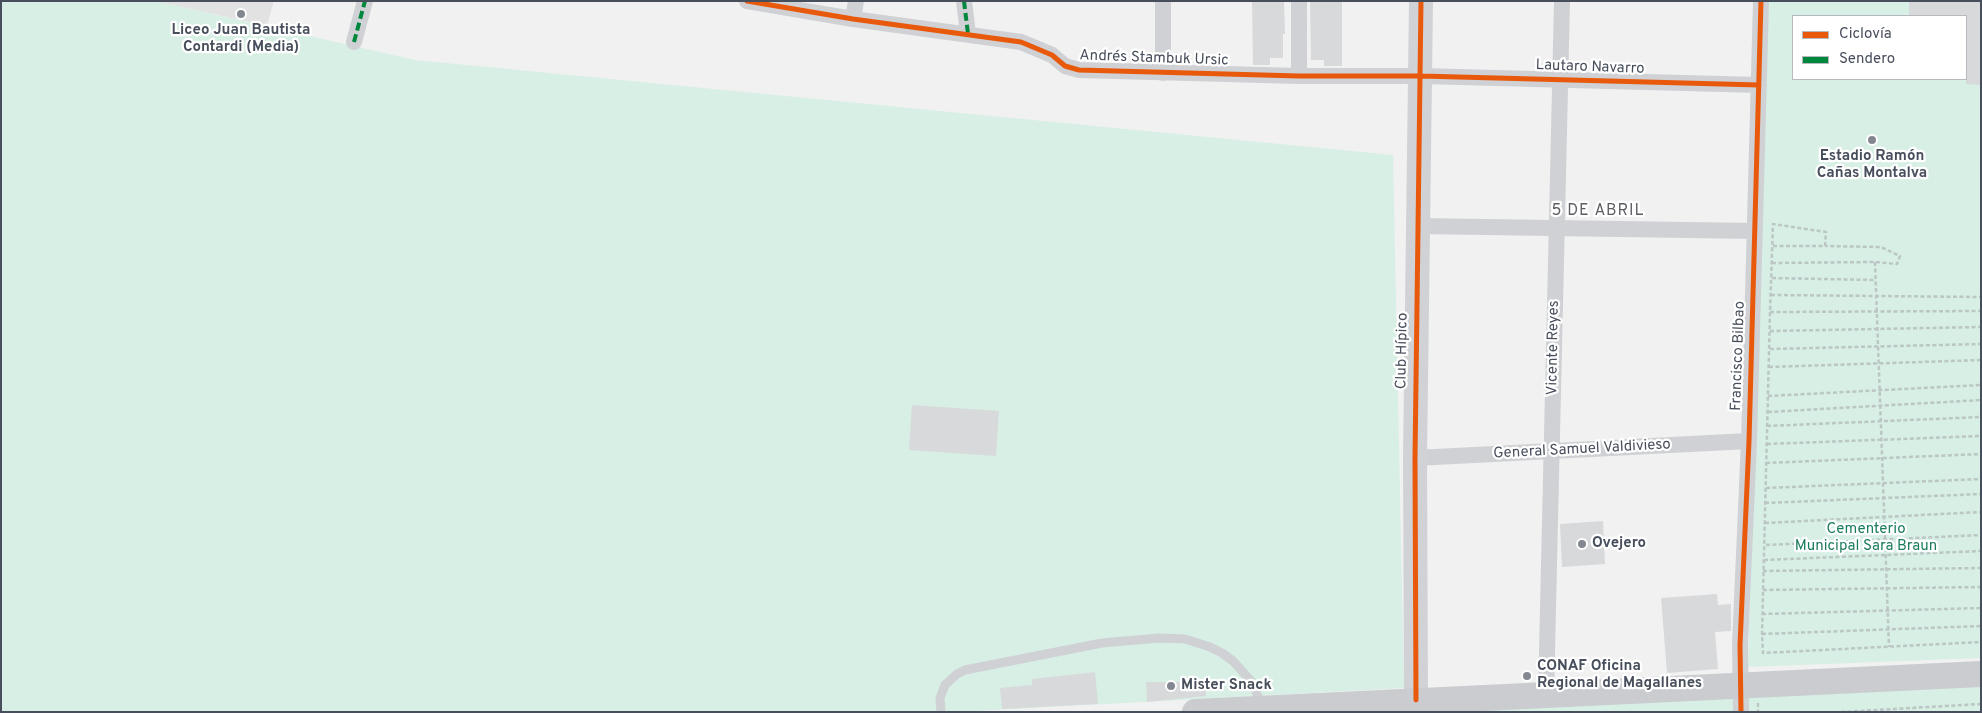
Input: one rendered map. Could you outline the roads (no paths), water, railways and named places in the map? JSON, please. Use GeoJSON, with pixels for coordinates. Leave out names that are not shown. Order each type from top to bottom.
{"type":"FeatureCollection","features":[{"type":"Feature","properties":{"kind":"main road"},"geometry":{"type":"LineString","coordinates":[[1195,712],[1981,674]]}},
{"type":"Feature","properties":{"kind":"street"},"geometry":{"type":"LineString","coordinates":[[354,42],[365,1]]}},
{"type":"Feature","properties":{"kind":"street"},"geometry":{"type":"LineString","coordinates":[[853,19],[856,1]]}},
{"type":"Feature","properties":{"kind":"street"},"geometry":{"type":"LineString","coordinates":[[964,1],[968,34]]}},
{"type":"Feature","properties":{"kind":"street"},"geometry":{"type":"LineString","coordinates":[[1163,73],[1164,1]]}},
{"type":"Feature","properties":{"kind":"street"},"geometry":{"type":"LineString","coordinates":[[1299,1],[1299,76]]}},
{"type":"Feature","properties":{"kind":"street","name":"Club Hípico"},"geometry":{"type":"LineString","coordinates":[[1416,700],[1414,458],[1421,1]]}},
{"type":"Feature","properties":{"kind":"street","name":"Vicente Reyes"},"geometry":{"type":"LineString","coordinates":[[1546,695],[1562,1]]}},
{"type":"Feature","properties":{"kind":"street","name":"Francisco Bilbao"},"geometry":{"type":"LineString","coordinates":[[1741,712],[1740,645],[1749,441],[1761,1]]}},
{"type":"Feature","properties":{"kind":"street","name":"Andrés Stambuk Ursic"},"geometry":{"type":"LineString","coordinates":[[753,2],[853,19],[1021,42],[1052,55],[1065,66],[1079,70],[1299,76],[1421,76]]}},
{"type":"Feature","properties":{"kind":"street","name":"Lautaro Navarro"},"geometry":{"type":"LineString","coordinates":[[1421,76],[1759,85]]}},
{"type":"Feature","properties":{"kind":"street"},"geometry":{"type":"LineString","coordinates":[[1417,226],[1755,231]]}},
{"type":"Feature","properties":{"kind":"street","name":"General Samuel Valdivieso"},"geometry":{"type":"LineString","coordinates":[[1414,458],[1749,441]]}},
{"type":"Feature","properties":{"kind":"lane"},"geometry":{"type":"LineString","coordinates":[[941,712],[940,698],[946,685],[957,674],[965,670],[1102,643],[1172,638],[1185,639],[1210,647],[1232,661],[1251,681],[1269,709]]}},
{"type":"Feature","properties":{"kind":"place","name":"Liceo Juan Bautista Contardi (Media)"},"geometry":{"type":"Point","coordinates":[241,14]}},
{"type":"Feature","properties":{"kind":"place","name":"Estadio Ramón Cañas Montalva"},"geometry":{"type":"Point","coordinates":[1872,140]}},
{"type":"Feature","properties":{"kind":"place","name":"Ovejero"},"geometry":{"type":"Point","coordinates":[1582,544]}},
{"type":"Feature","properties":{"kind":"place","name":"CONAF Oficina Regional de Magallanes"},"geometry":{"type":"Point","coordinates":[1527,676]}},
{"type":"Feature","properties":{"kind":"place","name":"Mister Snack"},"geometry":{"type":"Point","coordinates":[1171,686]}},
{"type":"Feature","properties":{"kind":"district","name":"5 DE ABRIL"},"geometry":{"type":"Point","coordinates":[1598,212]}},
{"type":"Feature","properties":{"kind":"park label","name":"Cementerio Municipal Sara Braun"},"geometry":{"type":"Point","coordinates":[1866,538]}}]}
